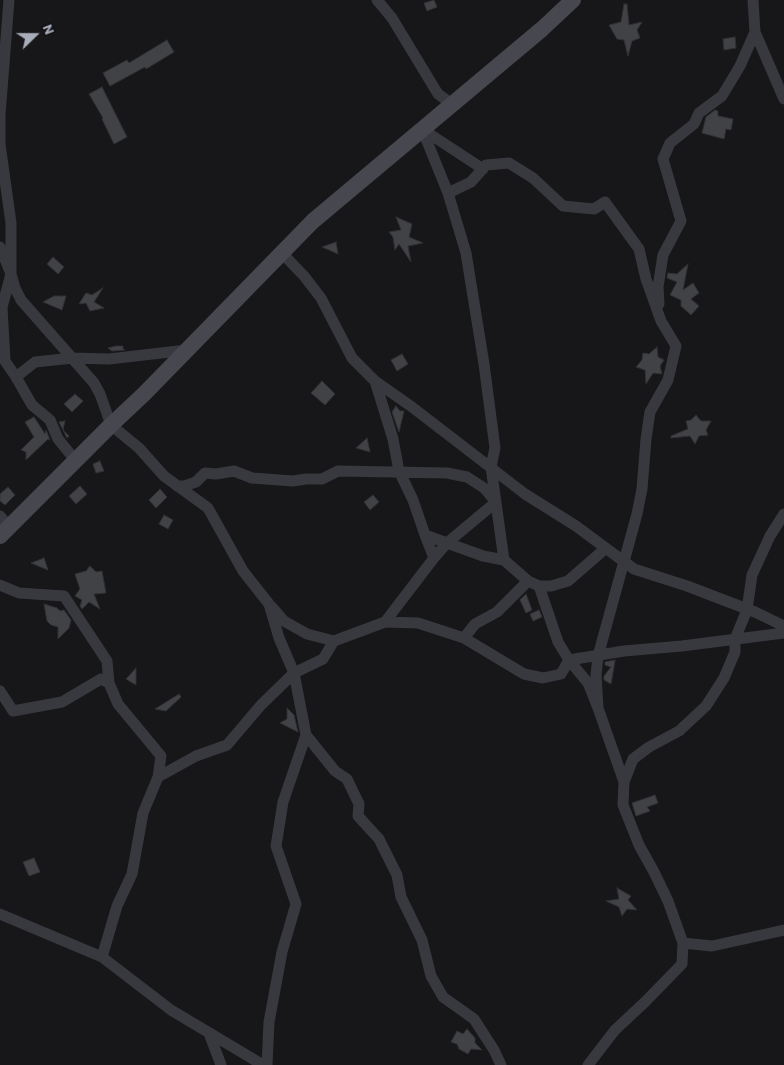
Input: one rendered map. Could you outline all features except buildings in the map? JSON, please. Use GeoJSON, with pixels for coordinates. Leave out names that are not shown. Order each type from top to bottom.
{"type":"FeatureCollection","features":[{"type":"Feature","properties":{"kind":"main road"},"geometry":{"type":"LineString","coordinates":[[3,526],[76,461],[313,221],[573,0]]}},
{"type":"Feature","properties":{"kind":"street"},"geometry":{"type":"LineString","coordinates":[[9,0],[0,115],[0,144],[11,223],[11,274],[2,307],[1,327],[5,361],[32,406],[50,420],[58,439],[76,461]]}},
{"type":"Feature","properties":{"kind":"street"},"geometry":{"type":"LineString","coordinates":[[377,0],[392,18],[438,94],[452,104]]}},
{"type":"Feature","properties":{"kind":"street"},"geometry":{"type":"LineString","coordinates":[[753,0],[755,32],[784,99]]}},
{"type":"Feature","properties":{"kind":"street"},"geometry":{"type":"LineString","coordinates":[[661,321],[658,287],[663,255],[681,221],[663,158],[670,143],[694,124],[699,113],[722,96],[740,66],[755,32]]}},
{"type":"Feature","properties":{"kind":"street"},"geometry":{"type":"LineString","coordinates":[[422,129],[483,169]]}},
{"type":"Feature","properties":{"kind":"street"},"geometry":{"type":"LineString","coordinates":[[422,129],[448,193],[466,253],[495,448],[491,467],[504,560]]}},
{"type":"Feature","properties":{"kind":"street"},"geometry":{"type":"LineString","coordinates":[[448,193],[471,182],[486,165],[509,163],[534,178],[563,206],[594,209],[605,202],[639,249],[646,279],[661,321],[676,346],[668,380],[650,412],[642,488],[637,514],[598,656],[596,675],[598,708]]}},
{"type":"Feature","properties":{"kind":"street"},"geometry":{"type":"LineString","coordinates":[[0,247],[21,300],[73,358],[97,390],[111,425],[139,448],[164,476],[208,508],[243,571],[284,621],[307,634],[334,641],[385,622],[418,623],[464,638],[524,674],[543,678],[561,674],[569,660]]}},
{"type":"Feature","properties":{"kind":"street"},"geometry":{"type":"LineString","coordinates":[[282,253],[304,276],[321,298],[352,358],[375,381],[525,494],[576,526],[634,569],[687,586],[784,626]]}},
{"type":"Feature","properties":{"kind":"street"},"geometry":{"type":"LineString","coordinates":[[16,377],[35,362],[73,358],[109,359],[186,350]]}},
{"type":"Feature","properties":{"kind":"street"},"geometry":{"type":"LineString","coordinates":[[375,381],[393,439],[399,472],[413,500],[434,558]]}},
{"type":"Feature","properties":{"kind":"street"},"geometry":{"type":"LineString","coordinates":[[177,486],[196,482],[205,473],[216,474],[234,471],[252,478],[293,481],[322,479],[338,471],[414,474],[447,473],[467,478],[484,488],[496,502]]}},
{"type":"Feature","properties":{"kind":"street"},"geometry":{"type":"LineString","coordinates":[[385,622],[447,543],[496,502]]}},
{"type":"Feature","properties":{"kind":"street"},"geometry":{"type":"LineString","coordinates":[[588,1065],[615,1030],[646,1002],[682,964],[683,943],[668,901],[639,845],[623,805],[624,782],[633,759],[649,747],[679,731],[706,706],[724,678],[735,652],[735,639],[747,610],[752,575],[770,536],[784,514]]}},
{"type":"Feature","properties":{"kind":"street"},"geometry":{"type":"LineString","coordinates":[[425,535],[483,556],[504,560],[534,584],[558,642],[569,660],[588,683],[624,782]]}},
{"type":"Feature","properties":{"kind":"street"},"geometry":{"type":"LineString","coordinates":[[464,638],[475,624],[497,612],[534,584],[551,586],[568,581],[606,548]]}},
{"type":"Feature","properties":{"kind":"street"},"geometry":{"type":"LineString","coordinates":[[0,585],[19,593],[64,596],[107,661],[109,683],[118,704],[161,756],[158,777],[143,813],[132,874],[118,906],[102,957]]}},
{"type":"Feature","properties":{"kind":"street"},"geometry":{"type":"LineString","coordinates":[[267,1065],[271,1013],[282,952],[296,904],[276,846],[284,802],[306,735],[294,673],[279,638],[269,604]]}},
{"type":"Feature","properties":{"kind":"street"},"geometry":{"type":"LineString","coordinates":[[569,660],[784,633]]}},
{"type":"Feature","properties":{"kind":"street"},"geometry":{"type":"LineString","coordinates":[[158,777],[196,756],[227,745],[261,705],[294,673],[323,659],[334,641]]}},
{"type":"Feature","properties":{"kind":"street"},"geometry":{"type":"LineString","coordinates":[[0,691],[13,711],[62,702],[101,679],[109,683]]}},
{"type":"Feature","properties":{"kind":"street"},"geometry":{"type":"LineString","coordinates":[[306,735],[335,771],[346,780],[359,804],[358,816],[379,839],[397,875],[401,897],[422,940],[431,976],[443,997],[474,1019],[494,1050],[501,1065]]}},
{"type":"Feature","properties":{"kind":"street"},"geometry":{"type":"LineString","coordinates":[[0,914],[102,957],[171,1010],[263,1065]]}},
{"type":"Feature","properties":{"kind":"street"},"geometry":{"type":"LineString","coordinates":[[683,943],[712,946],[784,930]]}},
{"type":"Feature","properties":{"kind":"street"},"geometry":{"type":"LineString","coordinates":[[209,1033],[221,1065]]}}]}
